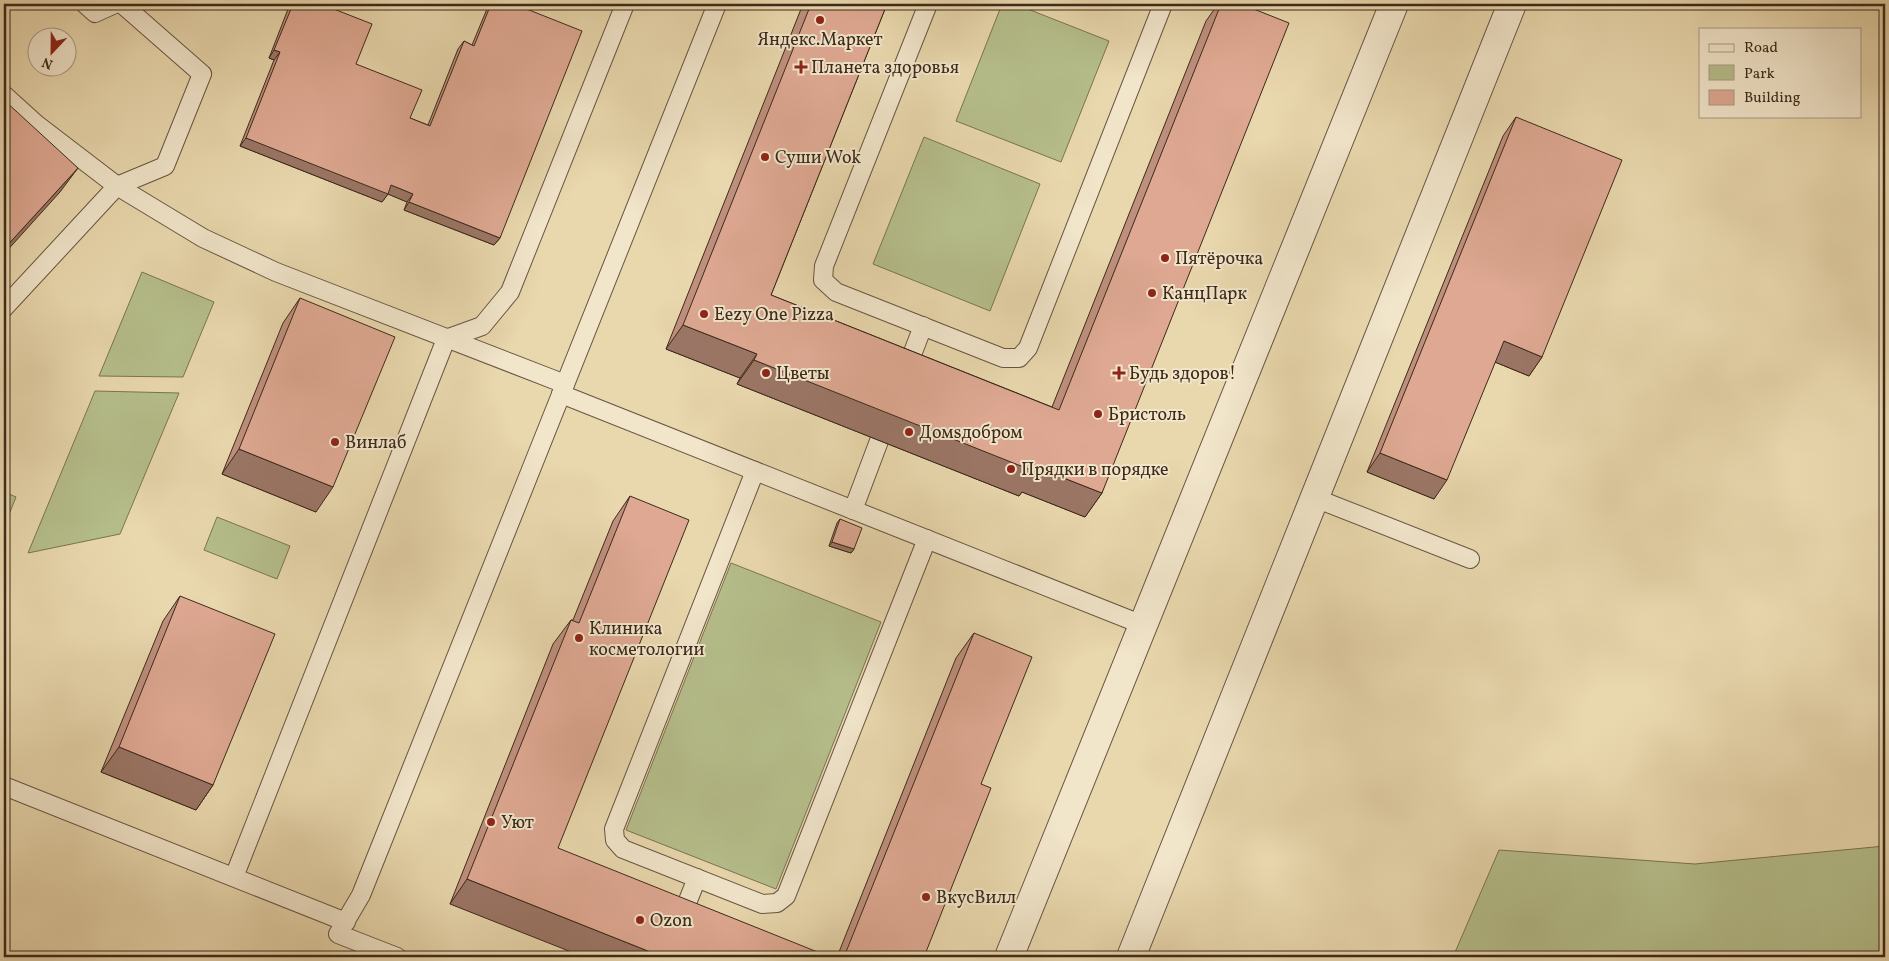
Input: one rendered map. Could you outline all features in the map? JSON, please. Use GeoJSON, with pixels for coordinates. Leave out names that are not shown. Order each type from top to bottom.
{"type":"FeatureCollection","features":[{"type":"Feature","properties":{"kind":"street"},"geometry":{"type":"LineString","coordinates":[[1009,957],[1394,4]]}},
{"type":"Feature","properties":{"kind":"street"},"geometry":{"type":"LineString","coordinates":[[1131,957],[1512,4]]}},
{"type":"Feature","properties":{"kind":"lane"},"geometry":{"type":"LineString","coordinates":[[85,4],[95,13],[115,4]]}},
{"type":"Feature","properties":{"kind":"lane"},"geometry":{"type":"LineString","coordinates":[[4,308],[116,186],[165,166],[202,74],[122,4]]}},
{"type":"Feature","properties":{"kind":"lane"},"geometry":{"type":"LineString","coordinates":[[234,877],[446,339],[482,326],[510,292],[625,4]]}},
{"type":"Feature","properties":{"kind":"lane"},"geometry":{"type":"LineString","coordinates":[[397,957],[338,934],[361,895],[717,4]]}},
{"type":"Feature","properties":{"kind":"lane"},"geometry":{"type":"LineString","coordinates":[[928,4],[824,266],[823,280],[836,292],[1004,358],[1019,358],[1028,348],[1163,4]]}},
{"type":"Feature","properties":{"kind":"lane"},"geometry":{"type":"LineString","coordinates":[[4,95],[36,124],[116,186],[203,238],[276,272],[446,339],[755,471],[1143,625]]}},
{"type":"Feature","properties":{"kind":"lane"},"geometry":{"type":"LineString","coordinates":[[903,379],[923,326]]}},
{"type":"Feature","properties":{"kind":"lane"},"geometry":{"type":"LineString","coordinates":[[853,510],[879,441]]}},
{"type":"Feature","properties":{"kind":"lane"},"geometry":{"type":"LineString","coordinates":[[755,471],[614,829],[615,840],[623,849],[762,904],[776,902],[786,896],[927,539]]}},
{"type":"Feature","properties":{"kind":"lane"},"geometry":{"type":"LineString","coordinates":[[1315,498],[1470,559]]}},
{"type":"Feature","properties":{"kind":"lane"},"geometry":{"type":"LineString","coordinates":[[4,786],[346,922]]}},
{"type":"Feature","properties":{"kind":"lane"},"geometry":{"type":"LineString","coordinates":[[677,928],[697,878]]}},
{"type":"Feature","properties":{"kind":"green space"},"geometry":{"type":"Polygon","coordinates":[[[1002,4],[1015,4],[1109,41],[1061,162],[956,121],[1002,4]]]}},
{"type":"Feature","properties":{"kind":"green space"},"geometry":{"type":"Polygon","coordinates":[[[924,137],[1040,184],[990,311],[873,264],[924,137]]]}},
{"type":"Feature","properties":{"kind":"green space"},"geometry":{"type":"Polygon","coordinates":[[[142,272],[214,302],[183,377],[99,376],[142,272]]]}},
{"type":"Feature","properties":{"kind":"green space"},"geometry":{"type":"Polygon","coordinates":[[[95,391],[179,393],[120,534],[28,553],[95,391]]]}},
{"type":"Feature","properties":{"kind":"green space"},"geometry":{"type":"Polygon","coordinates":[[[4,492],[16,497],[4,527],[4,492]]]}},
{"type":"Feature","properties":{"kind":"green space"},"geometry":{"type":"Polygon","coordinates":[[[217,517],[290,546],[277,579],[204,550],[217,517]]]}},
{"type":"Feature","properties":{"kind":"green space"},"geometry":{"type":"Polygon","coordinates":[[[731,563],[881,622],[776,889],[626,830],[731,563]]]}},
{"type":"Feature","properties":{"kind":"green space"},"geometry":{"type":"Polygon","coordinates":[[[1885,846],[1885,957],[1453,957],[1499,850],[1695,864],[1885,846]]]}},
{"type":"Feature","properties":{"kind":"building"},"geometry":{"type":"Polygon","coordinates":[[[293,4],[321,4],[372,24],[356,64],[422,90],[410,118],[430,126],[464,41],[474,46],[491,4],[514,4],[582,31],[500,238],[409,202],[413,194],[391,185],[388,194],[246,138],[280,52],[274,50],[293,4]]]}},
{"type":"Feature","properties":{"kind":"building"},"geometry":{"type":"Polygon","coordinates":[[[811,4],[887,4],[771,295],[1059,410],[1221,4],[1241,4],[1289,23],[1102,493],[1038,468],[1036,472],[754,360],[757,354],[683,325],[811,4]]]}},
{"type":"Feature","properties":{"kind":"building"},"geometry":{"type":"Polygon","coordinates":[[[4,100],[78,168],[4,249],[4,100]]]}},
{"type":"Feature","properties":{"kind":"building"},"geometry":{"type":"Polygon","coordinates":[[[1516,117],[1622,160],[1542,357],[1504,341],[1447,480],[1380,453],[1516,117]]]}},
{"type":"Feature","properties":{"kind":"building"},"geometry":{"type":"Polygon","coordinates":[[[300,298],[395,337],[333,487],[239,449],[300,298]]]}},
{"type":"Feature","properties":{"kind":"building"},"geometry":{"type":"Polygon","coordinates":[[[630,496],[689,520],[558,848],[830,957],[663,957],[467,879],[571,620],[579,623],[630,496]]]}},
{"type":"Feature","properties":{"kind":"building"},"geometry":{"type":"Polygon","coordinates":[[[840,519],[862,528],[854,549],[832,542],[840,519]]]}},
{"type":"Feature","properties":{"kind":"building"},"geometry":{"type":"Polygon","coordinates":[[[180,596],[275,634],[213,785],[119,747],[180,596]]]}},
{"type":"Feature","properties":{"kind":"building"},"geometry":{"type":"Polygon","coordinates":[[[974,633],[1032,657],[981,784],[991,788],[924,957],[844,957],[974,633]]]}},
{"type":"Feature","properties":{"kind":"place","name":"Яндекс.Маркет"},"geometry":{"type":"Point","coordinates":[820,20]}},
{"type":"Feature","properties":{"kind":"place","name":"Планета здоровья"},"geometry":{"type":"Point","coordinates":[801,67]}},
{"type":"Feature","properties":{"kind":"place","name":"Суши Wok"},"geometry":{"type":"Point","coordinates":[765,157]}},
{"type":"Feature","properties":{"kind":"place","name":"Пятёрочка"},"geometry":{"type":"Point","coordinates":[1165,258]}},
{"type":"Feature","properties":{"kind":"place","name":"КанцПарк"},"geometry":{"type":"Point","coordinates":[1152,293]}},
{"type":"Feature","properties":{"kind":"place","name":"Eezy One Pizza"},"geometry":{"type":"Point","coordinates":[704,314]}},
{"type":"Feature","properties":{"kind":"place","name":"Цветы"},"geometry":{"type":"Point","coordinates":[766,373]}},
{"type":"Feature","properties":{"kind":"place","name":"Будь здоров!"},"geometry":{"type":"Point","coordinates":[1119,373]}},
{"type":"Feature","properties":{"kind":"place","name":"Бристоль"},"geometry":{"type":"Point","coordinates":[1098,414]}},
{"type":"Feature","properties":{"kind":"place","name":"Домsдобром"},"geometry":{"type":"Point","coordinates":[909,432]}},
{"type":"Feature","properties":{"kind":"place","name":"Винлаб"},"geometry":{"type":"Point","coordinates":[335,442]}},
{"type":"Feature","properties":{"kind":"place","name":"Прядки в порядке"},"geometry":{"type":"Point","coordinates":[1011,469]}},
{"type":"Feature","properties":{"kind":"place","name":"Клиника косметологии"},"geometry":{"type":"Point","coordinates":[579,638]}},
{"type":"Feature","properties":{"kind":"place","name":"Уют"},"geometry":{"type":"Point","coordinates":[491,822]}},
{"type":"Feature","properties":{"kind":"place","name":"ВкусВилл"},"geometry":{"type":"Point","coordinates":[926,897]}},
{"type":"Feature","properties":{"kind":"place","name":"Ozon"},"geometry":{"type":"Point","coordinates":[640,920]}}]}
